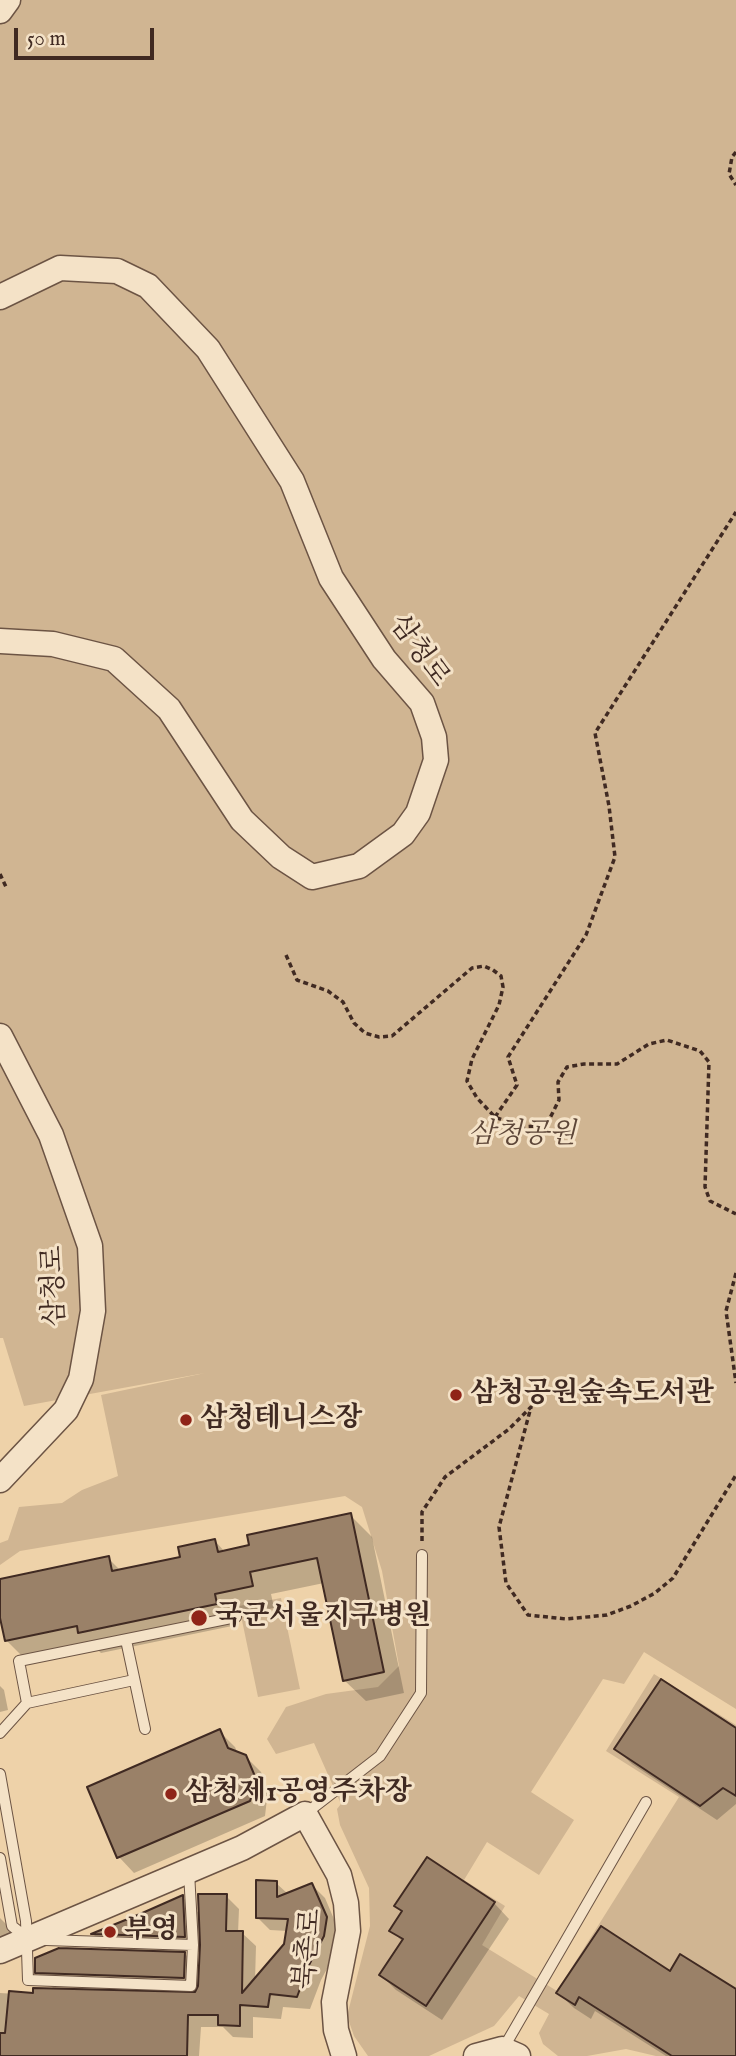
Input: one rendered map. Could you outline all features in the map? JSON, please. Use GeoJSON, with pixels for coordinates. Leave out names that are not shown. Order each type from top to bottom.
{"type":"FeatureCollection","features":[{"type":"Feature","properties":{"kind":"street"},"geometry":{"type":"LineString","coordinates":[[0,11],[8,0]]}},
{"type":"Feature","properties":{"kind":"street","name":"삼청로"},"geometry":{"type":"LineString","coordinates":[[0,298],[60,268],[117,271],[148,286],[208,349],[292,481],[331,578],[384,659],[422,703],[434,737],[436,760],[418,813],[403,834],[359,866],[312,877],[281,857],[242,820],[169,709],[114,659],[53,644],[0,641]]}},
{"type":"Feature","properties":{"kind":"street","name":"삼청로"},"geometry":{"type":"LineString","coordinates":[[0,1036],[51,1135],[90,1246],[93,1311],[81,1379],[66,1410],[0,1480]]}},
{"type":"Feature","properties":{"kind":"street"},"geometry":{"type":"LineString","coordinates":[[0,1951],[242,1848],[304,1814]]}},
{"type":"Feature","properties":{"kind":"street","name":"북촌로"},"geometry":{"type":"LineString","coordinates":[[304,1814],[339,1875],[346,1903],[348,1931],[334,2002],[336,2031],[344,2056]]}},
{"type":"Feature","properties":{"kind":"street"},"geometry":{"type":"LineString","coordinates":[[476,2056],[510,2053]]}},
{"type":"Feature","properties":{"kind":"lane"},"geometry":{"type":"LineString","coordinates":[[304,1814],[380,1756],[421,1693],[422,1555]]}},
{"type":"Feature","properties":{"kind":"lane"},"geometry":{"type":"LineString","coordinates":[[27,1703],[19,1661],[236,1617]]}},
{"type":"Feature","properties":{"kind":"lane"},"geometry":{"type":"LineString","coordinates":[[126,1640],[145,1729]]}},
{"type":"Feature","properties":{"kind":"lane"},"geometry":{"type":"LineString","coordinates":[[0,1733],[27,1703],[134,1680]]}},
{"type":"Feature","properties":{"kind":"lane"},"geometry":{"type":"LineString","coordinates":[[0,1774],[28,1939],[28,1980],[191,1986],[193,1945],[189,1871]]}},
{"type":"Feature","properties":{"kind":"lane"},"geometry":{"type":"LineString","coordinates":[[510,2053],[646,1802]]}},
{"type":"Feature","properties":{"kind":"lane"},"geometry":{"type":"LineString","coordinates":[[0,1858],[12,1926],[28,1939],[193,1945]]}},
{"type":"Feature","properties":{"kind":"path"},"geometry":{"type":"LineString","coordinates":[[736,152],[732,157],[729,174],[736,185]]}},
{"type":"Feature","properties":{"kind":"path"},"geometry":{"type":"LineString","coordinates":[[495,1117],[517,1085],[508,1057],[586,935],[615,857],[609,806],[595,733],[736,512]]}},
{"type":"Feature","properties":{"kind":"path"},"geometry":{"type":"LineString","coordinates":[[0,874],[7,889]]}},
{"type":"Feature","properties":{"kind":"path"},"geometry":{"type":"LineString","coordinates":[[286,954],[297,980],[328,990],[343,1002],[354,1023],[365,1033],[379,1037],[391,1036],[472,968],[484,966],[501,976],[503,987],[499,1004],[468,1071],[467,1081],[477,1098],[495,1117],[520,1127],[539,1126],[550,1118],[559,1100],[558,1082],[567,1067],[617,1063],[649,1044],[667,1040],[700,1051],[709,1062],[705,1186],[710,1201],[736,1214]]}},
{"type":"Feature","properties":{"kind":"path"},"geometry":{"type":"LineString","coordinates":[[736,1273],[726,1311],[736,1383]]}},
{"type":"Feature","properties":{"kind":"path"},"geometry":{"type":"LineString","coordinates":[[422,1555],[422,1512],[445,1477],[509,1429],[531,1407],[499,1527],[506,1583],[528,1615],[566,1619],[607,1615],[655,1593],[673,1578],[736,1475]]}},
{"type":"Feature","properties":{"kind":"green space","name":"삼청공원"},"geometry":{"type":"Polygon","coordinates":[[[0,0],[736,0],[736,1709],[644,1652],[624,1684],[603,1679],[531,1792],[574,1820],[539,1875],[487,1842],[464,1880],[505,1906],[482,1945],[557,1991],[679,1797],[606,1751],[654,1674],[736,1725],[723,1788],[736,1796],[736,1989],[681,1954],[670,1971],[601,1927],[575,2004],[579,1997],[672,2056],[656,2056],[626,2049],[587,2056],[558,2056],[543,2044],[539,2033],[549,2014],[519,1996],[494,2026],[429,2056],[368,2056],[354,2036],[347,2016],[370,1926],[369,1888],[340,1825],[337,1809],[341,1804],[314,1743],[276,1754],[267,1739],[286,1707],[326,1694],[378,1687],[399,1666],[382,1571],[362,1507],[345,1496],[20,1551],[0,1565],[0,1543],[8,1540],[19,1507],[62,1503],[82,1490],[118,1476],[101,1395],[205,1373],[24,1406],[3,1338],[0,1338],[0,0]],[[427,1857],[394,1905],[402,1911],[389,1931],[403,1939],[379,1975],[426,2006],[495,1902],[427,1857]]]}},
{"type":"Feature","properties":{"kind":"green space"},"geometry":{"type":"Polygon","coordinates":[[[281,1598],[300,1689],[258,1697],[239,1606],[281,1598]]]}},
{"type":"Feature","properties":{"kind":"building"},"geometry":{"type":"Polygon","coordinates":[[[351,1513],[384,1672],[343,1681],[317,1558],[250,1572],[253,1586],[215,1594],[217,1604],[78,1633],[77,1626],[5,1641],[0,1618],[0,1579],[109,1556],[112,1571],[180,1557],[178,1547],[215,1539],[218,1552],[249,1545],[247,1535],[351,1513]]]}},
{"type":"Feature","properties":{"kind":"building"},"geometry":{"type":"Polygon","coordinates":[[[661,1679],[736,1728],[736,1796],[723,1788],[700,1806],[614,1749],[661,1679]]]}},
{"type":"Feature","properties":{"kind":"building","name":"삼청제1공영주차장"},"geometry":{"type":"Polygon","coordinates":[[[220,1729],[228,1748],[246,1755],[254,1774],[250,1801],[117,1858],[87,1787],[220,1729]]]}},
{"type":"Feature","properties":{"kind":"building"},"geometry":{"type":"Polygon","coordinates":[[[427,1857],[495,1902],[426,2006],[379,1975],[403,1939],[389,1931],[402,1911],[394,1906],[427,1857]]]}},
{"type":"Feature","properties":{"kind":"building"},"geometry":{"type":"Polygon","coordinates":[[[256,1880],[277,1881],[277,1897],[312,1883],[327,1917],[324,1936],[297,1997],[270,1994],[268,2007],[240,2005],[240,2026],[218,2025],[218,2015],[188,2015],[187,2056],[0,2056],[0,2033],[5,2033],[9,1991],[33,1993],[33,1988],[195,1992],[198,1986],[200,1945],[198,1894],[227,1894],[226,1931],[243,1931],[242,1993],[284,1944],[288,1919],[256,1918],[256,1880]]]}},
{"type":"Feature","properties":{"kind":"building"},"geometry":{"type":"Polygon","coordinates":[[[183,1895],[185,1937],[91,1934],[140,1914],[183,1895]]]}},
{"type":"Feature","properties":{"kind":"building"},"geometry":{"type":"Polygon","coordinates":[[[601,1926],[670,1971],[680,1954],[736,1989],[736,2056],[672,2056],[579,1997],[575,2005],[556,1993],[601,1926]]]}},
{"type":"Feature","properties":{"kind":"building"},"geometry":{"type":"Polygon","coordinates":[[[59,1948],[185,1952],[184,1978],[35,1973],[35,1958],[59,1948]]]}},
{"type":"Feature","properties":{"kind":"place","name":"삼청공원숲속도서관"},"geometry":{"type":"Point","coordinates":[456,1395]}},
{"type":"Feature","properties":{"kind":"place","name":"삼청테니스장"},"geometry":{"type":"Point","coordinates":[186,1420]}},
{"type":"Feature","properties":{"kind":"place","name":"국군서울지구병원"},"geometry":{"type":"Point","coordinates":[199,1618]}},
{"type":"Feature","properties":{"kind":"place","name":"삼청제1공영주차장"},"geometry":{"type":"Point","coordinates":[171,1794]}},
{"type":"Feature","properties":{"kind":"place","name":"부영"},"geometry":{"type":"Point","coordinates":[110,1932]}}]}
